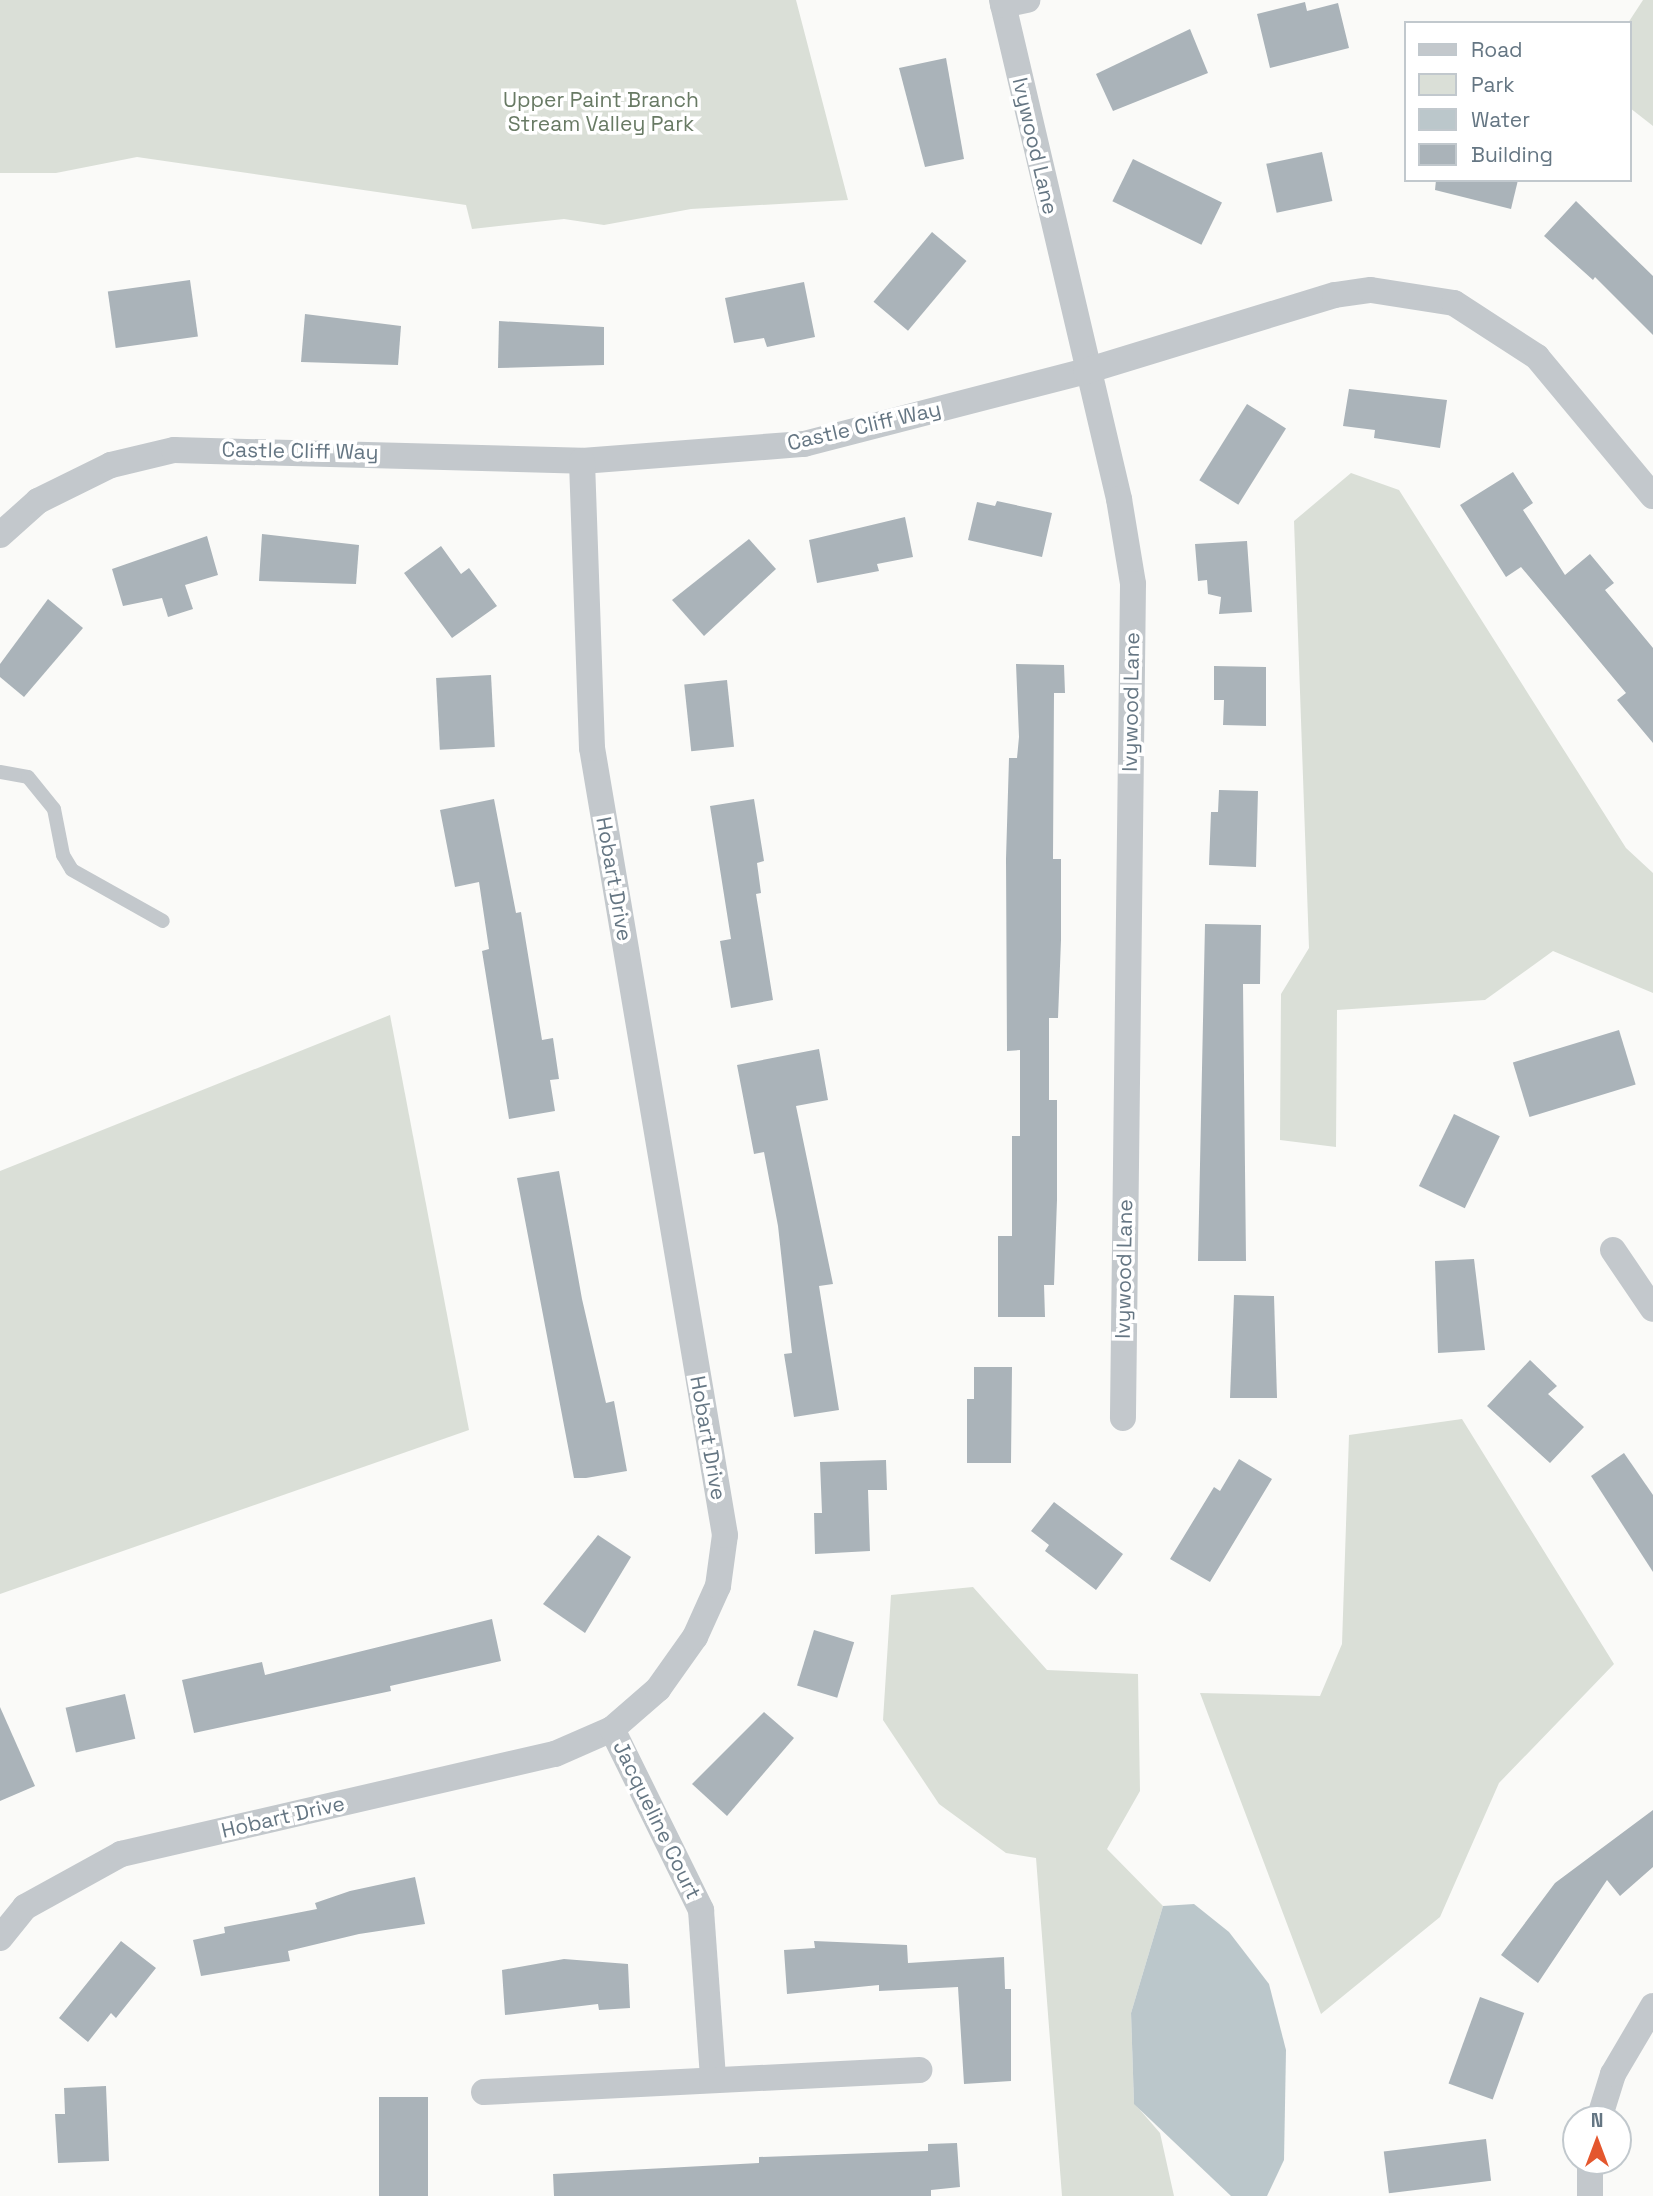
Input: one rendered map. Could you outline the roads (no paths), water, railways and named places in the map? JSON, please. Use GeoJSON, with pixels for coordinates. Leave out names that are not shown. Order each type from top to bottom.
{"type":"FeatureCollection","features":[{"type":"Feature","properties":{"kind":"street","name":"Ivywood Lane"},"geometry":{"type":"LineString","coordinates":[[1011,2],[1086,371],[1119,499],[1133,584],[1123,1418]]}},
{"type":"Feature","properties":{"kind":"street","name":"Castle Cliff Way"},"geometry":{"type":"LineString","coordinates":[[0,536],[38,501],[111,465],[174,450],[270,448],[582,461],[804,444],[1086,371],[1335,295],[1371,290],[1454,303],[1537,357],[1653,496]]}},
{"type":"Feature","properties":{"kind":"street","name":"Hobart Drive"},"geometry":{"type":"LineString","coordinates":[[0,1938],[25,1907],[121,1854],[555,1755],[612,1729],[658,1689],[695,1637],[718,1586],[725,1535],[592,748],[582,461]]}},
{"type":"Feature","properties":{"kind":"street"},"geometry":{"type":"LineString","coordinates":[[1614,1250],[1653,1309]]}},
{"type":"Feature","properties":{"kind":"street","name":"Jacqueline Court"},"geometry":{"type":"LineString","coordinates":[[612,1729],[701,1910],[713,2078]]}},
{"type":"Feature","properties":{"kind":"street"},"geometry":{"type":"LineString","coordinates":[[1603,2105],[1614,2074],[1653,2006]]}},
{"type":"Feature","properties":{"kind":"street"},"geometry":{"type":"LineString","coordinates":[[485,2092],[713,2078],[919,2070]]}},
{"type":"Feature","properties":{"kind":"street"},"geometry":{"type":"LineString","coordinates":[[1590,2175],[1590,2196]]}},
{"type":"Feature","properties":{"kind":"lane"},"geometry":{"type":"LineString","coordinates":[[0,772],[29,777],[54,808],[63,855],[72,870],[163,921]]}},
{"type":"Feature","properties":{"kind":"water"},"geometry":{"type":"Polygon","coordinates":[[[1194,1904],[1229,1932],[1269,1984],[1286,2050],[1284,2160],[1267,2196],[1231,2196],[1134,2104],[1131,2013],[1163,1906],[1194,1904]]]}},
{"type":"Feature","properties":{"kind":"park label","name":"Upper Paint Branch Stream Valley Park"},"geometry":{"type":"Point","coordinates":[601,112]}}]}
